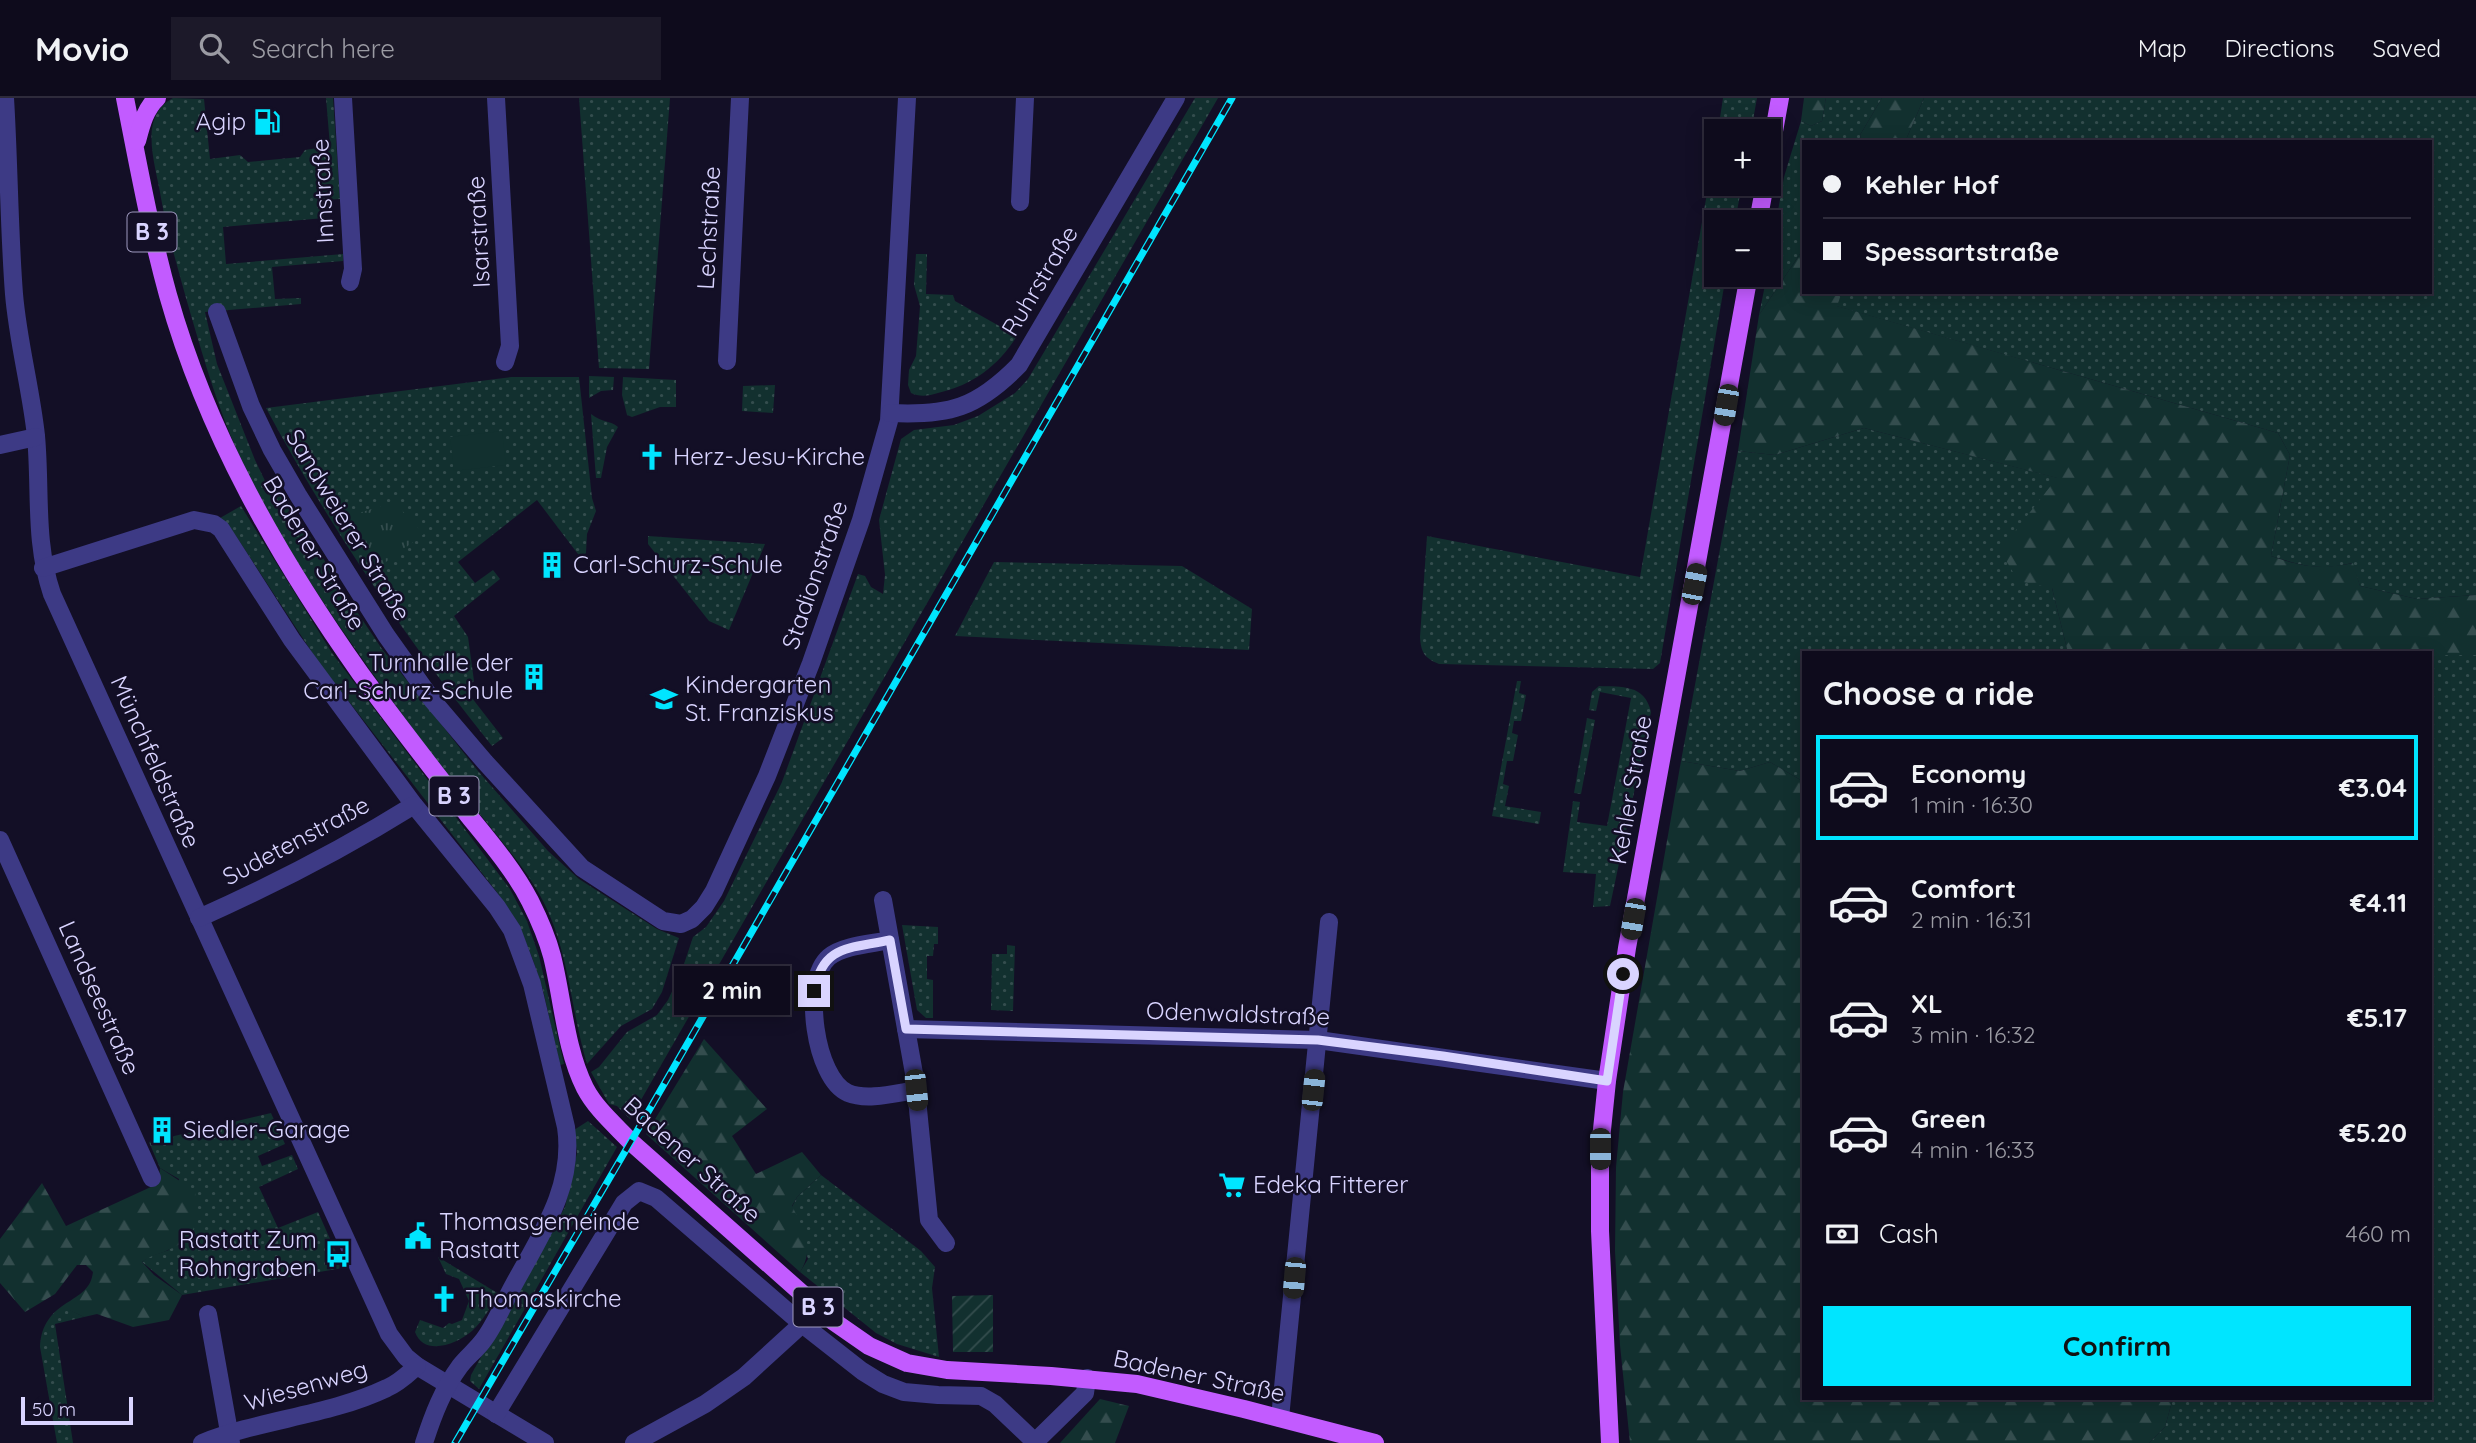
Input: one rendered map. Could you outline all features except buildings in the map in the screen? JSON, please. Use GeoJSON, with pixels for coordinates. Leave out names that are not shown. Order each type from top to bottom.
{"type":"FeatureCollection","features":[{"type":"Feature","properties":{"kind":"main road","name":"Badener Straße"},"geometry":{"type":"LineString","coordinates":[[125,98],[150,224],[169,296],[204,398],[233,467],[262,520],[334,636],[394,719],[511,869],[530,901],[552,956],[573,1056],[585,1088],[596,1104],[646,1156],[833,1321],[869,1346],[907,1363],[947,1370],[1087,1378],[1142,1385],[1375,1443]]}},
{"type":"Feature","properties":{"kind":"main road"},"geometry":{"type":"LineString","coordinates":[[135,148],[142,122],[157,98]]}},
{"type":"Feature","properties":{"kind":"main road"},"geometry":{"type":"LineString","coordinates":[[1776,119],[1780,98]]}},
{"type":"Feature","properties":{"kind":"main road","name":"Kehler Straße"},"geometry":{"type":"LineString","coordinates":[[1609,1442],[1600,1231],[1600,1149],[1607,1081],[1627,948],[1747,287]]}},
{"type":"Feature","properties":{"kind":"street","name":"Innstraße"},"geometry":{"type":"LineString","coordinates":[[343,98],[353,269],[350,282]]}},
{"type":"Feature","properties":{"kind":"street","name":"Isarstraße"},"geometry":{"type":"LineString","coordinates":[[496,98],[510,346],[505,362]]}},
{"type":"Feature","properties":{"kind":"street","name":"Lechstraße"},"geometry":{"type":"LineString","coordinates":[[727,362],[740,98]]}},
{"type":"Feature","properties":{"kind":"street","name":"Stadionstraße"},"geometry":{"type":"LineString","coordinates":[[692,919],[714,891],[767,776],[811,663],[856,533],[890,413],[907,98]]}},
{"type":"Feature","properties":{"kind":"street"},"geometry":{"type":"LineString","coordinates":[[1020,202],[1025,98]]}},
{"type":"Feature","properties":{"kind":"street","name":"Ruhrstraße"},"geometry":{"type":"LineString","coordinates":[[890,413],[921,415],[950,411],[978,400],[998,386],[1019,365],[1176,98]]}},
{"type":"Feature","properties":{"kind":"street","name":"Münchfeldstraße"},"geometry":{"type":"LineString","coordinates":[[4,110],[15,296],[36,437],[40,550],[52,594],[389,1335],[406,1357],[417,1366],[545,1443]]}},
{"type":"Feature","properties":{"kind":"street","name":"Sandweierer Straße"},"geometry":{"type":"LineString","coordinates":[[217,312],[251,406],[272,450],[350,582],[433,701],[582,868],[663,921],[681,924],[692,919]]}},
{"type":"Feature","properties":{"kind":"street"},"geometry":{"type":"LineString","coordinates":[[0,445],[36,437]]}},
{"type":"Feature","properties":{"kind":"street"},"geometry":{"type":"LineString","coordinates":[[43,568],[194,520],[214,524],[225,534],[292,639],[414,805],[497,907],[512,930],[533,984],[566,1128],[566,1166],[552,1213],[483,1341],[462,1363],[447,1385],[432,1417],[424,1443]]}},
{"type":"Feature","properties":{"kind":"street","name":"Sudetenstraße"},"geometry":{"type":"LineString","coordinates":[[199,918],[366,834],[414,805]]}},
{"type":"Feature","properties":{"kind":"street","name":"Landseestraße"},"geometry":{"type":"LineString","coordinates":[[0,840],[152,1178]]}},
{"type":"Feature","properties":{"kind":"street"},"geometry":{"type":"LineString","coordinates":[[883,900],[916,1090],[929,1220],[946,1243]]}},
{"type":"Feature","properties":{"kind":"street"},"geometry":{"type":"LineString","coordinates":[[1280,1418],[1329,922]]}},
{"type":"Feature","properties":{"kind":"street"},"geometry":{"type":"LineString","coordinates":[[890,940],[842,950],[821,966],[814,991],[813,1010],[817,1037],[829,1071],[845,1092],[858,1096],[916,1090]]}},
{"type":"Feature","properties":{"kind":"street","name":"Odenwaldstraße"},"geometry":{"type":"LineString","coordinates":[[906,1029],[1318,1040],[1607,1081]]}},
{"type":"Feature","properties":{"kind":"street"},"geometry":{"type":"LineString","coordinates":[[496,1413],[624,1203],[639,1191],[656,1198],[802,1324],[883,1384],[904,1392],[981,1396],[995,1404],[1034,1443],[1085,1393],[1087,1378]]}},
{"type":"Feature","properties":{"kind":"street"},"geometry":{"type":"LineString","coordinates":[[208,1314],[230,1438]]}},
{"type":"Feature","properties":{"kind":"street"},"geometry":{"type":"LineString","coordinates":[[634,1443],[715,1397],[744,1377],[802,1324]]}},
{"type":"Feature","properties":{"kind":"street","name":"Wiesenweg"},"geometry":{"type":"LineString","coordinates":[[202,1443],[230,1438],[332,1409],[388,1388],[417,1366]]}},
{"type":"Feature","properties":{"kind":"green space"},"geometry":{"type":"Polygon","coordinates":[[[173,98],[204,99],[210,159],[240,155],[248,162],[300,157],[305,150],[330,146],[326,98],[333,98],[340,199],[324,200],[324,218],[223,227],[226,264],[343,254],[343,261],[272,267],[275,299],[301,298],[301,304],[205,312],[217,364],[268,487],[284,494],[382,649],[478,771],[548,851],[579,879],[657,929],[679,938],[662,992],[652,1009],[621,1026],[587,1064],[559,940],[538,892],[515,858],[421,740],[318,594],[272,518],[232,439],[186,298],[166,223],[153,157],[152,129],[155,117],[162,106],[173,98]]]}},
{"type":"Feature","properties":{"kind":"green space"},"geometry":{"type":"Polygon","coordinates":[[[579,98],[670,98],[649,369],[599,368],[579,98]]]}},
{"type":"Feature","properties":{"kind":"green space"},"geometry":{"type":"Polygon","coordinates":[[[1195,98],[1218,98],[630,1119],[617,1106],[609,1104],[591,1072],[599,1067],[627,1032],[657,1015],[668,1000],[682,970],[693,937],[706,927],[724,901],[782,782],[858,574],[865,576],[871,587],[883,594],[885,575],[879,520],[901,439],[914,430],[954,425],[978,416],[1015,393],[1028,379],[1195,98]]]}},
{"type":"Feature","properties":{"kind":"green space"},"geometry":{"type":"Polygon","coordinates":[[[1723,98],[1757,98],[1753,119],[1720,119],[1723,98]]]}},
{"type":"Feature","properties":{"kind":"green space"},"geometry":{"type":"Polygon","coordinates":[[[1804,98],[1826,98],[1822,121],[1811,126],[1801,121],[1804,98]]]}},
{"type":"Feature","properties":{"kind":"green space"},"geometry":{"type":"Polygon","coordinates":[[[1826,98],[1882,98],[1860,135],[1861,140],[1802,140],[1802,251],[1781,282],[1781,210],[1778,210],[1784,177],[1801,121],[1811,126],[1822,121],[1826,98]]]}},
{"type":"Feature","properties":{"kind":"green space"},"geometry":{"type":"Polygon","coordinates":[[[1882,98],[1924,98],[1906,140],[1861,140],[1860,135],[1882,98]]]}},
{"type":"Feature","properties":{"kind":"green space"},"geometry":{"type":"Polygon","coordinates":[[[1924,98],[2476,98],[2476,595],[2417,599],[2360,586],[2352,563],[2330,567],[2311,566],[2271,556],[2290,455],[2278,433],[1836,306],[1841,294],[2432,294],[2432,140],[1906,140],[1924,98]]]}},
{"type":"Feature","properties":{"kind":"green space"},"geometry":{"type":"Polygon","coordinates":[[[1707,196],[1740,196],[1737,210],[1704,210],[1707,196]]]}},
{"type":"Feature","properties":{"kind":"green space"},"geometry":{"type":"Polygon","coordinates":[[[1704,210],[1704,287],[1724,287],[1660,663],[1653,669],[1439,664],[1427,657],[1421,647],[1427,536],[1640,577],[1704,210]]]}},
{"type":"Feature","properties":{"kind":"green space"},"geometry":{"type":"Polygon","coordinates":[[[1802,251],[1802,294],[1841,294],[1837,306],[2278,433],[2290,455],[2271,556],[2311,566],[2353,563],[2360,586],[2417,599],[2476,595],[2476,655],[2432,655],[2432,651],[2068,651],[2052,588],[2018,581],[2000,550],[2057,478],[1864,428],[1775,455],[1738,451],[1759,315],[1778,287],[1781,287],[1781,282],[1802,251]]]}},
{"type":"Feature","properties":{"kind":"green space"},"geometry":{"type":"Polygon","coordinates":[[[916,254],[927,254],[926,294],[953,295],[955,301],[1017,336],[1002,356],[984,373],[962,385],[924,396],[911,393],[908,385],[909,370],[916,356],[920,306],[914,285],[916,254]]]}},
{"type":"Feature","properties":{"kind":"green space"},"geometry":{"type":"Polygon","coordinates":[[[1765,287],[1778,287],[1759,315],[1765,287]]]}},
{"type":"Feature","properties":{"kind":"green space"},"geometry":{"type":"Polygon","coordinates":[[[589,376],[614,377],[613,390],[601,391],[589,398],[589,376]]]}},
{"type":"Feature","properties":{"kind":"green space"},"geometry":{"type":"Polygon","coordinates":[[[511,377],[579,377],[592,498],[596,511],[587,534],[586,553],[581,558],[537,500],[458,562],[475,583],[493,570],[500,579],[454,616],[468,637],[474,681],[465,689],[503,738],[492,746],[371,582],[316,497],[266,408],[511,377]]]}},
{"type":"Feature","properties":{"kind":"green space"},"geometry":{"type":"Polygon","coordinates":[[[623,377],[676,380],[676,407],[660,407],[632,417],[627,415],[622,395],[623,377]]]}},
{"type":"Feature","properties":{"kind":"green space"},"geometry":{"type":"Polygon","coordinates":[[[775,385],[773,413],[742,411],[743,386],[775,385]]]}},
{"type":"Feature","properties":{"kind":"green space"},"geometry":{"type":"Polygon","coordinates":[[[591,414],[618,427],[607,447],[601,478],[596,478],[591,414]]]}},
{"type":"Feature","properties":{"kind":"green space"},"geometry":{"type":"Polygon","coordinates":[[[1864,428],[2058,478],[2052,588],[2068,651],[1802,651],[1802,781],[1770,762],[1740,771],[1681,761],[1738,451],[1775,455],[1864,428]]]}},
{"type":"Feature","properties":{"kind":"green space"},"geometry":{"type":"Polygon","coordinates":[[[502,431],[506,465],[454,471],[450,437],[502,431]]]}},
{"type":"Feature","properties":{"kind":"green space"},"geometry":{"type":"Polygon","coordinates":[[[394,502],[424,534],[375,570],[343,518],[394,502]]]}},
{"type":"Feature","properties":{"kind":"green space"},"geometry":{"type":"Polygon","coordinates":[[[241,506],[332,653],[510,889],[527,921],[539,956],[564,1064],[560,1065],[543,990],[518,923],[319,663],[236,536],[220,518],[241,506]]]}},
{"type":"Feature","properties":{"kind":"green space"},"geometry":{"type":"Polygon","coordinates":[[[648,536],[765,544],[729,630],[709,621],[648,544],[648,536]]]}},
{"type":"Feature","properties":{"kind":"green space"},"geometry":{"type":"Polygon","coordinates":[[[994,562],[1182,566],[1252,609],[1249,650],[955,636],[994,562]]]}},
{"type":"Feature","properties":{"kind":"green space"},"geometry":{"type":"Polygon","coordinates":[[[2432,655],[2476,655],[2476,1443],[2149,1443],[2165,1427],[2172,1400],[2432,1400],[2432,655]]]}},
{"type":"Feature","properties":{"kind":"green space"},"geometry":{"type":"Polygon","coordinates":[[[1517,681],[1521,681],[1519,693],[1526,695],[1521,721],[1514,721],[1512,733],[1518,735],[1513,761],[1507,761],[1503,784],[1509,786],[1505,806],[1541,812],[1539,824],[1492,816],[1517,681]]]}},
{"type":"Feature","properties":{"kind":"green space"},"geometry":{"type":"Polygon","coordinates":[[[1599,686],[1624,687],[1638,692],[1648,703],[1651,712],[1610,906],[1593,907],[1596,874],[1563,872],[1573,801],[1580,802],[1577,822],[1607,826],[1631,698],[1600,692],[1596,711],[1589,710],[1592,692],[1599,686]]]}},
{"type":"Feature","properties":{"kind":"green space"},"geometry":{"type":"Polygon","coordinates":[[[1587,718],[1595,720],[1581,794],[1574,793],[1587,718]]]}},
{"type":"Feature","properties":{"kind":"green space"},"geometry":{"type":"Polygon","coordinates":[[[1681,761],[1740,771],[1770,762],[1802,781],[1802,1400],[2172,1400],[2165,1427],[2149,1443],[1630,1443],[1620,1345],[1615,1251],[1616,1167],[1623,1092],[1681,761]]]}},
{"type":"Feature","properties":{"kind":"green space"},"geometry":{"type":"Polygon","coordinates":[[[902,925],[938,927],[938,944],[934,944],[933,956],[927,956],[927,979],[933,980],[933,1018],[926,1018],[917,1010],[902,925]]]}},
{"type":"Feature","properties":{"kind":"green space"},"geometry":{"type":"Polygon","coordinates":[[[1007,945],[1015,946],[1013,1011],[991,1010],[992,954],[1007,954],[1007,945]]]}},
{"type":"Feature","properties":{"kind":"green space"},"geometry":{"type":"Polygon","coordinates":[[[704,1039],[767,1109],[732,1136],[756,1174],[802,1152],[821,1175],[797,1197],[792,1206],[804,1231],[807,1247],[807,1255],[800,1272],[646,1134],[704,1039]]]}},
{"type":"Feature","properties":{"kind":"green space"},"geometry":{"type":"Polygon","coordinates":[[[271,1113],[285,1144],[258,1156],[262,1166],[292,1155],[298,1169],[259,1187],[278,1228],[318,1212],[343,1268],[182,1295],[142,1262],[148,1257],[169,1250],[179,1179],[160,1168],[149,1142],[271,1113]]]}},
{"type":"Feature","properties":{"kind":"green space"},"geometry":{"type":"Polygon","coordinates":[[[588,1121],[617,1147],[479,1389],[470,1381],[471,1375],[565,1207],[577,1153],[574,1130],[588,1121]]]}},
{"type":"Feature","properties":{"kind":"green space"},"geometry":{"type":"Polygon","coordinates":[[[160,1168],[195,1191],[196,1201],[196,1219],[191,1233],[178,1245],[142,1262],[154,1275],[182,1295],[169,1320],[133,1327],[97,1314],[84,1317],[69,1310],[70,1301],[82,1293],[90,1282],[93,1272],[86,1265],[77,1265],[55,1294],[25,1312],[0,1283],[0,1239],[42,1183],[66,1226],[153,1186],[159,1180],[160,1168]]]}},
{"type":"Feature","properties":{"kind":"green space"},"geometry":{"type":"Polygon","coordinates":[[[821,1175],[921,1251],[935,1267],[932,1288],[939,1357],[897,1344],[876,1333],[800,1272],[808,1259],[792,1207],[797,1197],[821,1175]]]}},
{"type":"Feature","properties":{"kind":"green space"},"geometry":{"type":"Polygon","coordinates":[[[438,1257],[499,1294],[472,1331],[450,1344],[433,1346],[419,1340],[415,1332],[420,1320],[443,1328],[449,1323],[462,1320],[469,1301],[459,1279],[446,1274],[438,1257]]]}},
{"type":"Feature","properties":{"kind":"green space"},"geometry":{"type":"Polygon","coordinates":[[[993,1295],[993,1352],[953,1352],[952,1296],[993,1295]]]}},
{"type":"Feature","properties":{"kind":"green space"},"geometry":{"type":"Polygon","coordinates":[[[70,1301],[70,1310],[84,1317],[55,1324],[73,1443],[57,1443],[40,1347],[42,1332],[48,1320],[70,1301]]]}},
{"type":"Feature","properties":{"kind":"green space"},"geometry":{"type":"Polygon","coordinates":[[[1100,1399],[1129,1406],[1115,1443],[1060,1443],[1100,1399]]]}},
{"type":"Feature","properties":{"kind":"railway"},"geometry":{"type":"LineString","coordinates":[[455,1443],[1232,98]]}},
{"type":"Feature","properties":{"kind":"place","name":"Agip"},"geometry":{"type":"Point","coordinates":[267,122]}},
{"type":"Feature","properties":{"kind":"place","name":"Herz-Jesu-Kirche"},"geometry":{"type":"Point","coordinates":[652,457]}},
{"type":"Feature","properties":{"kind":"place","name":"Carl-Schurz-Schule"},"geometry":{"type":"Point","coordinates":[552,565]}},
{"type":"Feature","properties":{"kind":"place","name":"Turnhalle der Carl-Schurz-Schule"},"geometry":{"type":"Point","coordinates":[534,677]}},
{"type":"Feature","properties":{"kind":"place","name":"Kindergarten St. Franziskus"},"geometry":{"type":"Point","coordinates":[664,699]}},
{"type":"Feature","properties":{"kind":"place","name":"Siedler-Garage"},"geometry":{"type":"Point","coordinates":[162,1130]}},
{"type":"Feature","properties":{"kind":"place","name":"Edeka Fitterer"},"geometry":{"type":"Point","coordinates":[1232,1185]}},
{"type":"Feature","properties":{"kind":"place","name":"Thomasgemeinde Rastatt"},"geometry":{"type":"Point","coordinates":[418,1236]}},
{"type":"Feature","properties":{"kind":"place","name":"Rastatt Zum Rohngraben"},"geometry":{"type":"Point","coordinates":[338,1254]}},
{"type":"Feature","properties":{"kind":"place","name":"Thomaskirche"},"geometry":{"type":"Point","coordinates":[444,1299]}},
{"type":"Feature","properties":{"kind":"route"},"geometry":{"type":"LineString","coordinates":[[814,991],[821,966],[830,957],[842,950],[890,940],[906,1029],[1318,1040],[1607,1081],[1623,974]]}}]}
